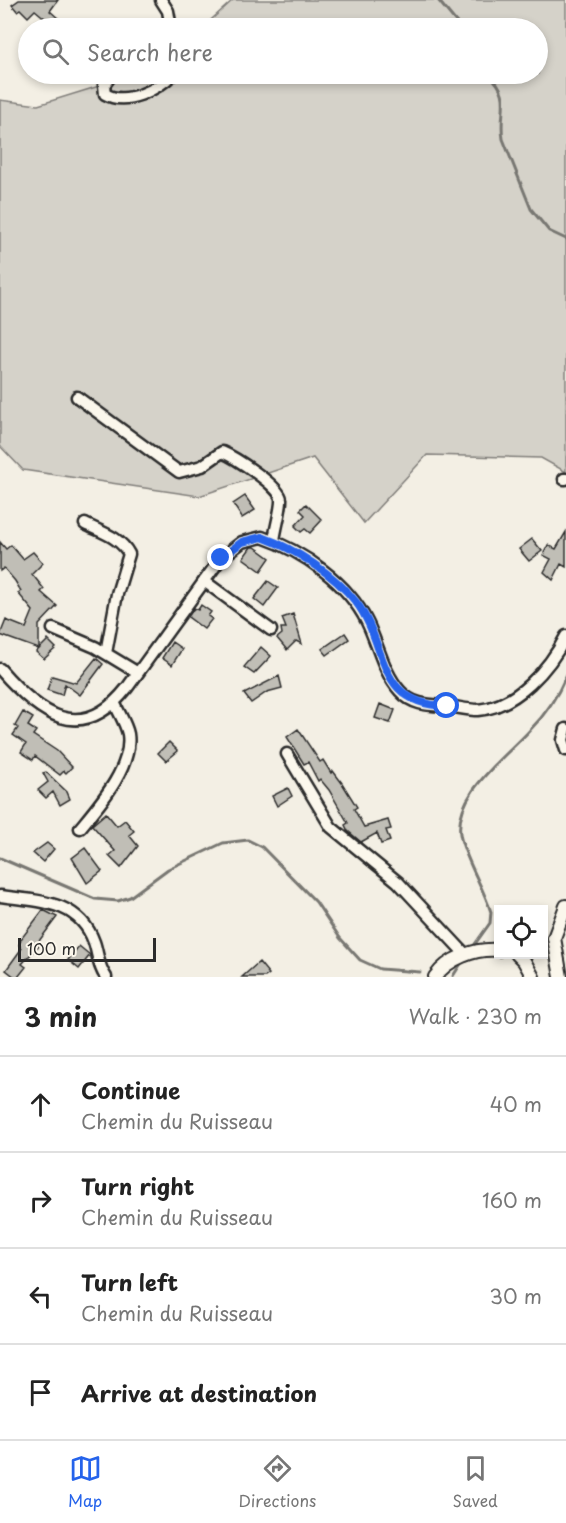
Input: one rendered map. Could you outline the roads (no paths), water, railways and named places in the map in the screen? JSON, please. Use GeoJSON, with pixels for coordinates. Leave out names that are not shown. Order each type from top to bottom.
{"type":"FeatureCollection","features":[{"type":"Feature","properties":{"kind":"street"},"geometry":{"type":"LineString","coordinates":[[161,0],[169,18]]}},
{"type":"Feature","properties":{"kind":"street"},"geometry":{"type":"LineString","coordinates":[[105,84],[105,94],[114,99],[132,99],[157,84]]}},
{"type":"Feature","properties":{"kind":"street"},"geometry":{"type":"LineString","coordinates":[[77,397],[179,472],[202,466],[222,453],[231,456],[261,477],[278,490],[282,497],[274,541]]}},
{"type":"Feature","properties":{"kind":"street"},"geometry":{"type":"LineString","coordinates":[[85,524],[125,545],[129,554],[117,594],[106,653]]}},
{"type":"Feature","properties":{"kind":"street"},"geometry":{"type":"LineString","coordinates":[[0,669],[41,710],[61,718],[84,719],[115,704],[221,558],[242,542],[262,537],[274,541],[310,562],[356,602],[387,671],[401,693],[426,706],[477,710],[497,706],[514,697],[547,666],[566,636]]}},
{"type":"Feature","properties":{"kind":"street"},"geometry":{"type":"LineString","coordinates":[[204,580],[271,630]]}},
{"type":"Feature","properties":{"kind":"street"},"geometry":{"type":"LineString","coordinates":[[53,629],[106,653],[138,673]]}},
{"type":"Feature","properties":{"kind":"street"},"geometry":{"type":"LineString","coordinates":[[80,828],[107,795],[128,749],[128,732],[115,704]]}},
{"type":"Feature","properties":{"kind":"street"},"geometry":{"type":"LineString","coordinates":[[566,729],[563,740],[566,750]]}},
{"type":"Feature","properties":{"kind":"street"},"geometry":{"type":"LineString","coordinates":[[287,754],[331,827],[398,882],[466,955]]}},
{"type":"Feature","properties":{"kind":"street"},"geometry":{"type":"LineString","coordinates":[[0,896],[57,904],[72,912],[84,923],[94,941],[106,977]]}},
{"type":"Feature","properties":{"kind":"street"},"geometry":{"type":"LineString","coordinates":[[561,977],[554,938],[566,906]]}},
{"type":"Feature","properties":{"kind":"street"},"geometry":{"type":"LineString","coordinates":[[435,977],[448,964],[466,955],[494,950]]}},
{"type":"Feature","properties":{"kind":"street"},"geometry":{"type":"LineString","coordinates":[[522,959],[533,977]]}},
{"type":"Feature","properties":{"kind":"waterway"},"geometry":{"type":"LineString","coordinates":[[438,0],[453,18]]}},
{"type":"Feature","properties":{"kind":"waterway"},"geometry":{"type":"LineString","coordinates":[[497,84],[503,97],[503,139],[531,209],[549,231],[566,239]]}},
{"type":"Feature","properties":{"kind":"waterway"},"geometry":{"type":"LineString","coordinates":[[475,944],[490,923],[491,912],[461,839],[460,823],[464,808],[482,778],[541,718],[566,676]]}},
{"type":"Feature","properties":{"kind":"waterway"},"geometry":{"type":"LineString","coordinates":[[0,858],[95,899],[118,901],[130,897],[168,869],[223,843],[248,840],[262,847],[316,902],[340,938],[360,960],[380,969],[420,972]]}},
{"type":"Feature","properties":{"kind":"waterway"},"geometry":{"type":"LineString","coordinates":[[453,976],[462,962]]}}]}
